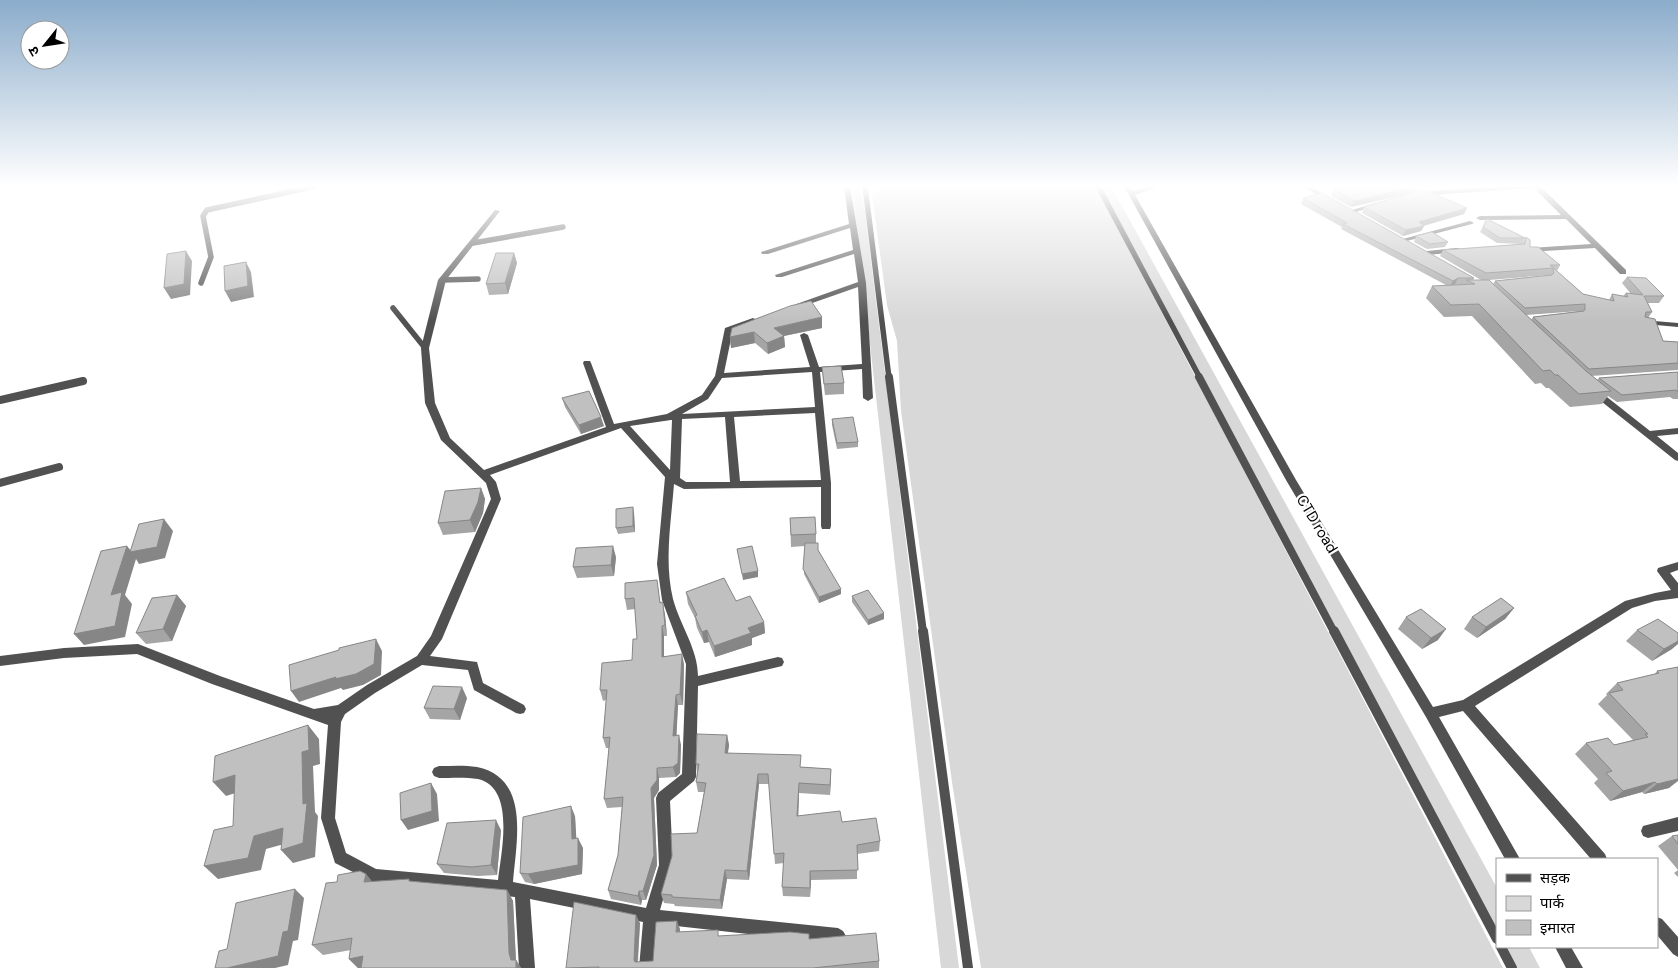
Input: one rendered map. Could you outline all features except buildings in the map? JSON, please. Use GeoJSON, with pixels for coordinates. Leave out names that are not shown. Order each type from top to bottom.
{"type":"FeatureCollection","features":[{"type":"Feature","properties":{"kind":"street"},"geometry":{"type":"LineString","coordinates":[[312,715],[341,710],[371,689],[421,660],[436,639],[496,499],[491,482],[446,440],[430,403],[425,348],[442,280],[473,243],[480,231]]}},
{"type":"Feature","properties":{"kind":"street"},"geometry":{"type":"LineString","coordinates":[[765,252],[835,231]]}},
{"type":"Feature","properties":{"kind":"street"},"geometry":{"type":"LineString","coordinates":[[854,231],[862,283],[868,398]]}},
{"type":"Feature","properties":{"kind":"street","name":"CTD road"},"geometry":{"type":"LineString","coordinates":[[1152,231],[1291,480],[1430,712],[1512,858]]}},
{"type":"Feature","properties":{"kind":"street"},"geometry":{"type":"LineString","coordinates":[[1394,235],[1407,242],[1443,231]]}},
{"type":"Feature","properties":{"kind":"street"},"geometry":{"type":"LineString","coordinates":[[1582,231],[1623,272]]}},
{"type":"Feature","properties":{"kind":"street"},"geometry":{"type":"LineString","coordinates":[[1530,250],[1598,246]]}},
{"type":"Feature","properties":{"kind":"street"},"geometry":{"type":"LineString","coordinates":[[1442,262],[1423,251],[1463,249]]}},
{"type":"Feature","properties":{"kind":"street"},"geometry":{"type":"LineString","coordinates":[[779,275],[856,251]]}},
{"type":"Feature","properties":{"kind":"street"},"geometry":{"type":"LineString","coordinates":[[783,310],[862,283]]}},
{"type":"Feature","properties":{"kind":"street"},"geometry":{"type":"LineString","coordinates":[[673,417],[705,397],[719,376],[730,328],[765,316]]}},
{"type":"Feature","properties":{"kind":"street"},"geometry":{"type":"LineString","coordinates":[[1644,322],[1678,325]]}},
{"type":"Feature","properties":{"kind":"street"},"geometry":{"type":"LineString","coordinates":[[804,335],[816,371],[826,483],[826,526]]}},
{"type":"Feature","properties":{"kind":"street"},"geometry":{"type":"LineString","coordinates":[[587,363],[594,394],[611,428]]}},
{"type":"Feature","properties":{"kind":"street"},"geometry":{"type":"LineString","coordinates":[[719,376],[816,371],[867,366]]}},
{"type":"Feature","properties":{"kind":"street"},"geometry":{"type":"LineString","coordinates":[[1589,387],[1678,458]]}},
{"type":"Feature","properties":{"kind":"street"},"geometry":{"type":"LineString","coordinates":[[484,474],[623,424],[673,417],[820,410]]}},
{"type":"Feature","properties":{"kind":"street"},"geometry":{"type":"LineString","coordinates":[[729,414],[735,485]]}},
{"type":"Feature","properties":{"kind":"street"},"geometry":{"type":"LineString","coordinates":[[647,968],[651,916],[666,865],[664,798],[689,777],[692,664],[668,600],[662,564],[672,478],[673,417]]}},
{"type":"Feature","properties":{"kind":"street"},"geometry":{"type":"LineString","coordinates":[[623,424],[672,478],[684,486],[826,483]]}},
{"type":"Feature","properties":{"kind":"street"},"geometry":{"type":"LineString","coordinates":[[1648,434],[1678,431]]}},
{"type":"Feature","properties":{"kind":"street"},"geometry":{"type":"LineString","coordinates":[[1430,712],[1466,705],[1629,604],[1678,592],[1662,571],[1678,566]]}},
{"type":"Feature","properties":{"kind":"street"},"geometry":{"type":"LineString","coordinates":[[0,661],[64,653],[138,649],[335,722]]}},
{"type":"Feature","properties":{"kind":"street"},"geometry":{"type":"LineString","coordinates":[[421,660],[473,666],[478,686],[520,709]]}},
{"type":"Feature","properties":{"kind":"street"},"geometry":{"type":"LineString","coordinates":[[692,682],[778,662]]}},
{"type":"Feature","properties":{"kind":"street"},"geometry":{"type":"LineString","coordinates":[[1466,705],[1599,858]]}},
{"type":"Feature","properties":{"kind":"street"},"geometry":{"type":"LineString","coordinates":[[341,710],[335,722],[328,818],[340,858],[375,876],[522,890],[651,916],[838,936]]}},
{"type":"Feature","properties":{"kind":"street"},"geometry":{"type":"LineString","coordinates":[[439,772],[477,773],[491,778],[506,795],[511,819],[505,889]]}},
{"type":"Feature","properties":{"kind":"street"},"geometry":{"type":"LineString","coordinates":[[1648,831],[1678,824]]}},
{"type":"Feature","properties":{"kind":"street"},"geometry":{"type":"LineString","coordinates":[[522,890],[527,968]]}},
{"type":"Feature","properties":{"kind":"street"},"geometry":{"type":"LineString","coordinates":[[1658,925],[1678,949]]}},
{"type":"Feature","properties":{"kind":"street"},"geometry":{"type":"LineString","coordinates":[[1564,948],[1575,968]]}},
{"type":"Feature","properties":{"kind":"lane"},"geometry":{"type":"LineString","coordinates":[[201,283],[211,257],[206,231]]}},
{"type":"Feature","properties":{"kind":"lane"},"geometry":{"type":"LineString","coordinates":[[473,243],[540,231]]}},
{"type":"Feature","properties":{"kind":"lane"},"geometry":{"type":"LineString","coordinates":[[871,231],[968,968]]}},
{"type":"Feature","properties":{"kind":"lane"},"geometry":{"type":"LineString","coordinates":[[1122,231],[1496,937]]}},
{"type":"Feature","properties":{"kind":"lane"},"geometry":{"type":"LineString","coordinates":[[442,280],[478,279]]}},
{"type":"Feature","properties":{"kind":"lane"},"geometry":{"type":"LineString","coordinates":[[393,308],[425,348]]}},
{"type":"Feature","properties":{"kind":"lane"},"geometry":{"type":"LineString","coordinates":[[0,400],[83,381]]}},
{"type":"Feature","properties":{"kind":"lane"},"geometry":{"type":"LineString","coordinates":[[0,483],[59,468]]}},
{"type":"Feature","properties":{"kind":"lane"},"geometry":{"type":"LineString","coordinates":[[1502,948],[1512,968]]}},
{"type":"Feature","properties":{"kind":"green space"},"geometry":{"type":"Polygon","coordinates":[[[857,231],[867,231],[959,968],[941,968],[857,231]]]}},
{"type":"Feature","properties":{"kind":"green space"},"geometry":{"type":"Polygon","coordinates":[[[877,231],[1120,231],[1503,968],[981,968],[952,782],[901,411],[897,341],[887,305],[877,231]]]}},
{"type":"Feature","properties":{"kind":"green space"},"geometry":{"type":"Polygon","coordinates":[[[1124,231],[1136,231],[1496,886],[1496,928],[1124,231]]]}},
{"type":"Feature","properties":{"kind":"green space"},"geometry":{"type":"Polygon","coordinates":[[[1506,948],[1530,948],[1540,968],[1517,968],[1506,948]]]}}]}
